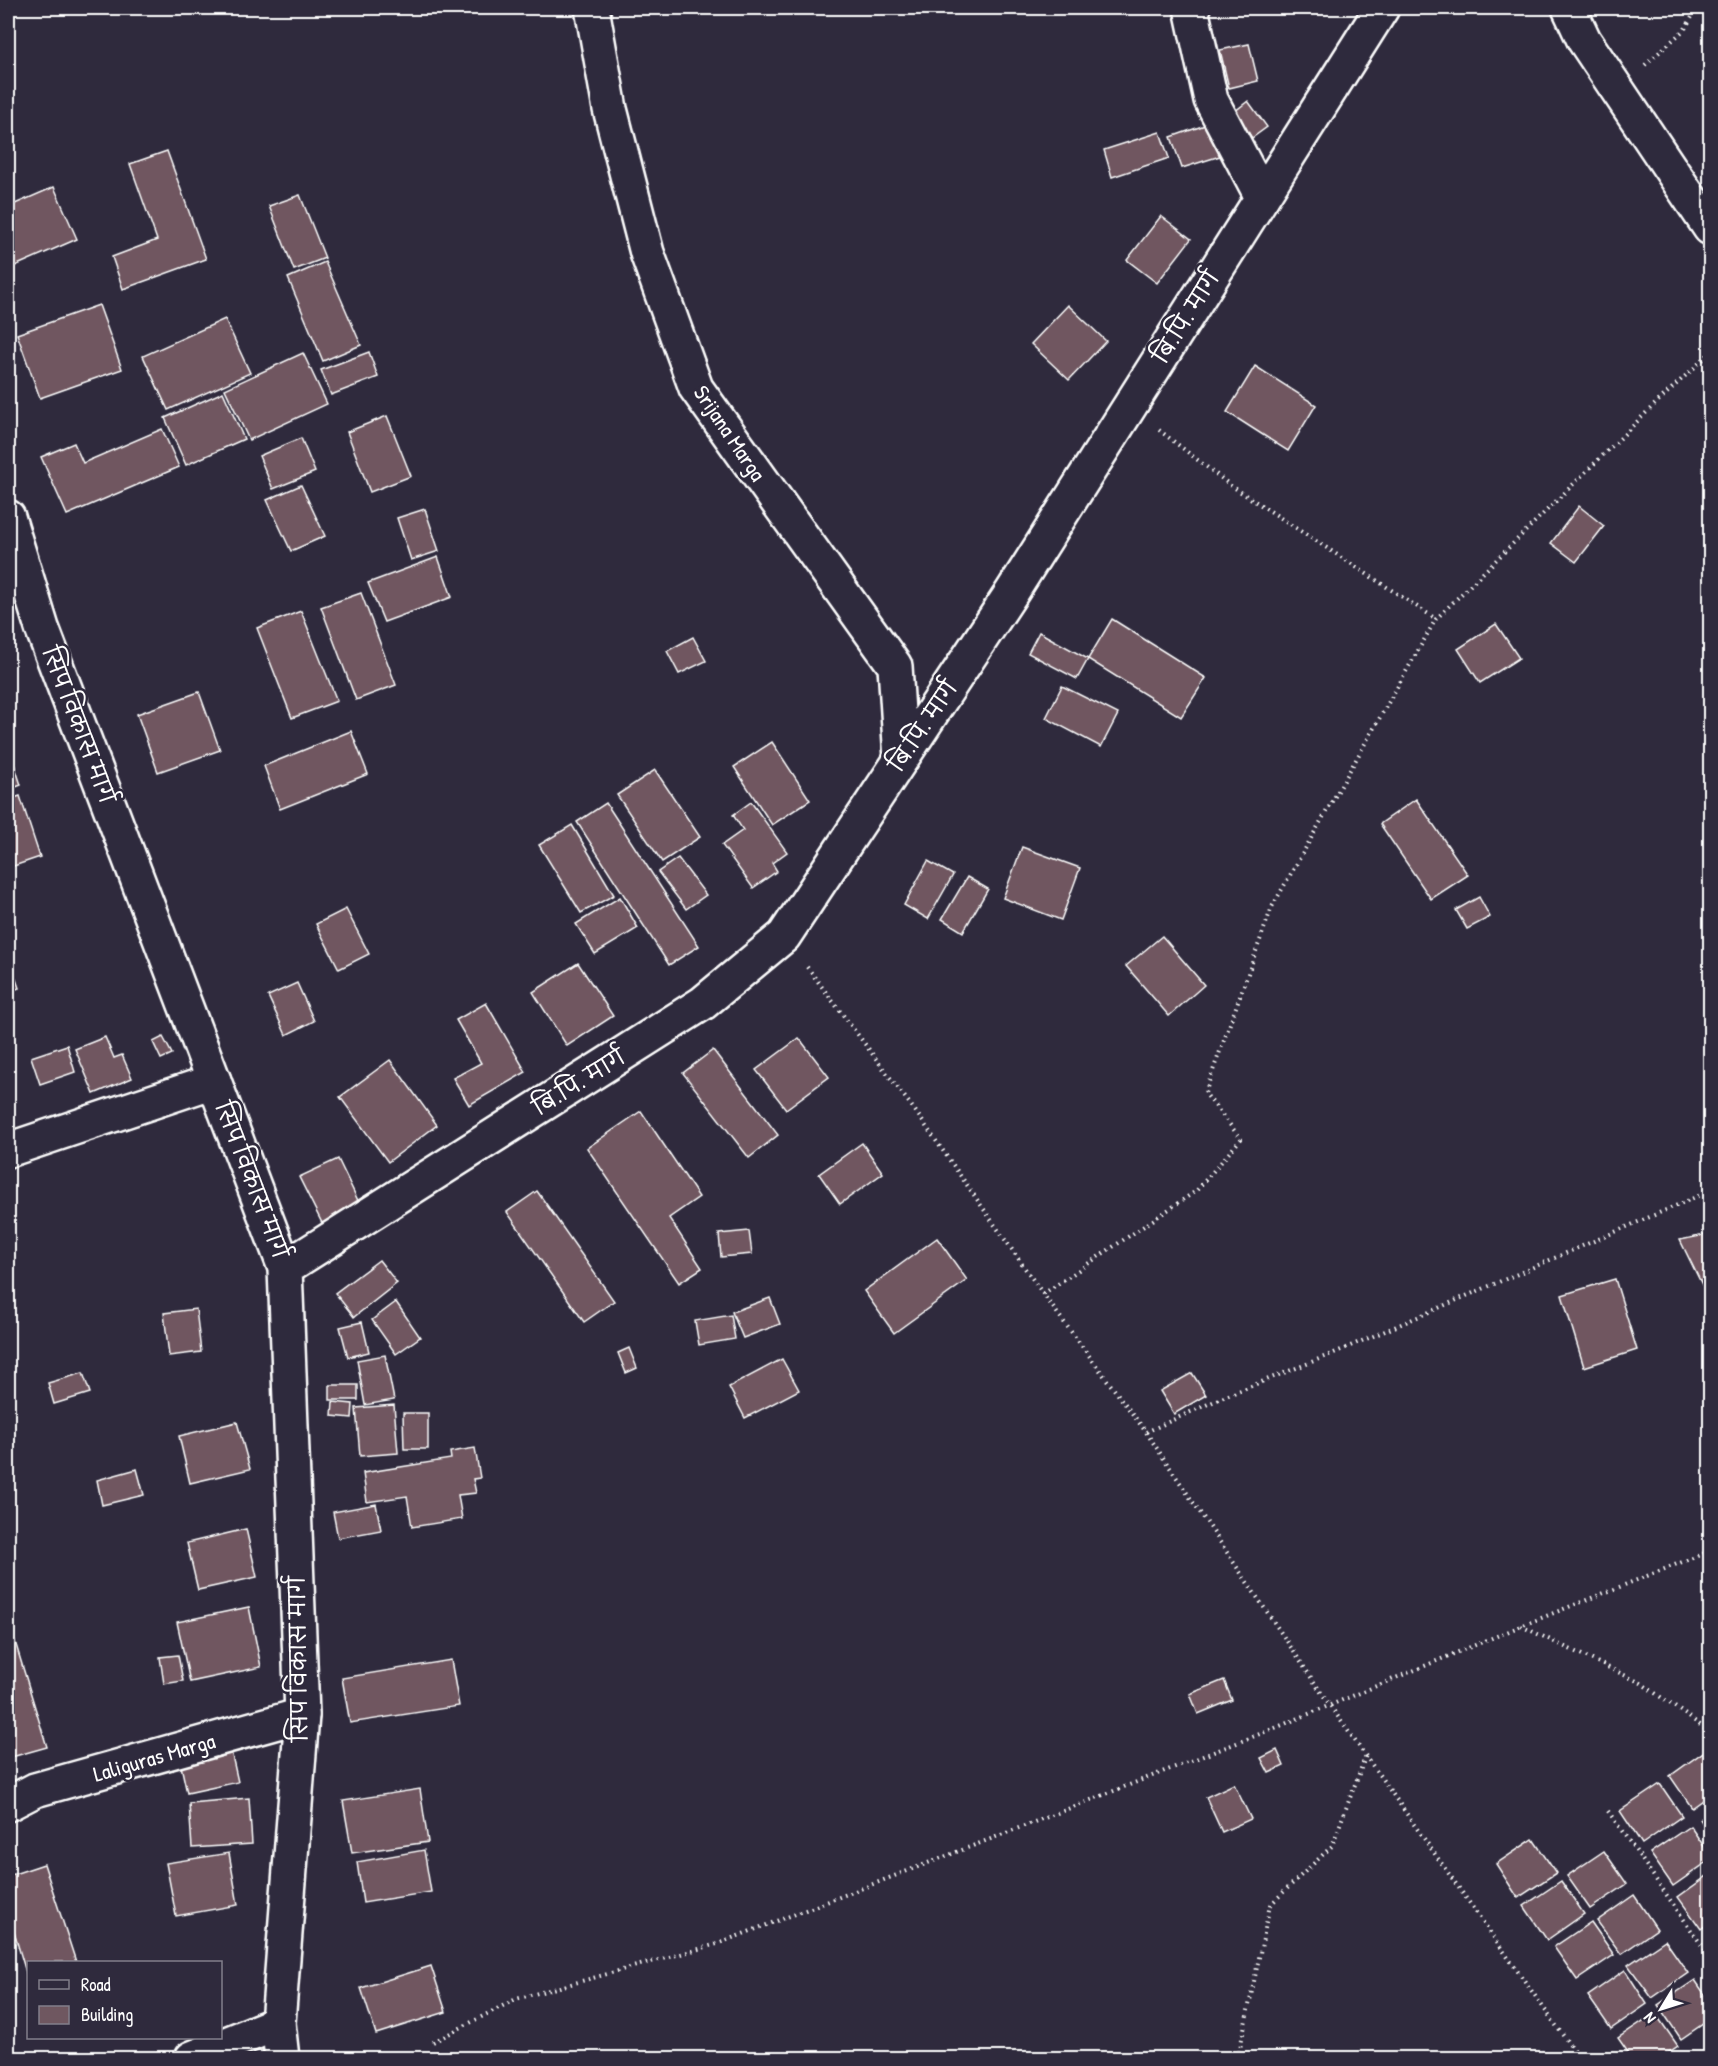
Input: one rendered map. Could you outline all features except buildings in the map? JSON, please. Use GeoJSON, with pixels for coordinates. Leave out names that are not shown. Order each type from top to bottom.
{"type":"FeatureCollection","features":[{"type":"Feature","properties":{"kind":"street","name":"Srijana Marga"},"geometry":{"type":"LineString","coordinates":[[591,8],[610,109],[646,253],[696,388],[895,666],[901,759]]}},
{"type":"Feature","properties":{"kind":"street"},"geometry":{"type":"LineString","coordinates":[[1191,8],[1211,100],[1262,197]]}},
{"type":"Feature","properties":{"kind":"street","name":"बि.पि. मार्ग"},"geometry":{"type":"LineString","coordinates":[[285,1268],[704,1003],[784,936],[1012,592],[1382,8]]}},
{"type":"Feature","properties":{"kind":"street"},"geometry":{"type":"LineString","coordinates":[[1569,8],[1584,40],[1710,228]]}},
{"type":"Feature","properties":{"kind":"street","name":"सिप विकास मार्ग"},"geometry":{"type":"LineString","coordinates":[[8,517],[42,628],[285,1268],[302,1715],[278,2023],[282,2058]]}},
{"type":"Feature","properties":{"kind":"street"},"geometry":{"type":"LineString","coordinates":[[8,1150],[214,1081]]}},
{"type":"Feature","properties":{"kind":"street","name":"Laliguras Marga"},"geometry":{"type":"LineString","coordinates":[[8,1804],[35,1790],[302,1715]]}},
{"type":"Feature","properties":{"kind":"street"},"geometry":{"type":"LineString","coordinates":[[192,2058],[278,2023]]}},
{"type":"Feature","properties":{"kind":"path"},"geometry":{"type":"LineString","coordinates":[[1618,90],[1685,28],[1697,8]]}},
{"type":"Feature","properties":{"kind":"path"},"geometry":{"type":"LineString","coordinates":[[1043,1294],[1196,1191],[1241,1139],[1205,1093],[1272,907],[1436,619],[1710,353]]}},
{"type":"Feature","properties":{"kind":"path"},"geometry":{"type":"LineString","coordinates":[[1130,406],[1230,485],[1436,619]]}},
{"type":"Feature","properties":{"kind":"path"},"geometry":{"type":"LineString","coordinates":[[784,936],[916,1112],[1043,1294],[1146,1432],[1329,1704],[1579,2058]]}},
{"type":"Feature","properties":{"kind":"path"},"geometry":{"type":"LineString","coordinates":[[1146,1432],[1710,1191]]}},
{"type":"Feature","properties":{"kind":"path"},"geometry":{"type":"LineString","coordinates":[[433,2042],[516,1999],[717,1944],[1220,1750],[1710,1551]]}},
{"type":"Feature","properties":{"kind":"path"},"geometry":{"type":"LineString","coordinates":[[1521,1626],[1641,1683],[1710,1732]]}},
{"type":"Feature","properties":{"kind":"path"},"geometry":{"type":"LineString","coordinates":[[1238,2058],[1270,1905],[1332,1845],[1366,1755]]}},
{"type":"Feature","properties":{"kind":"path"},"geometry":{"type":"LineString","coordinates":[[1608,1810],[1710,1957]]}}]}
